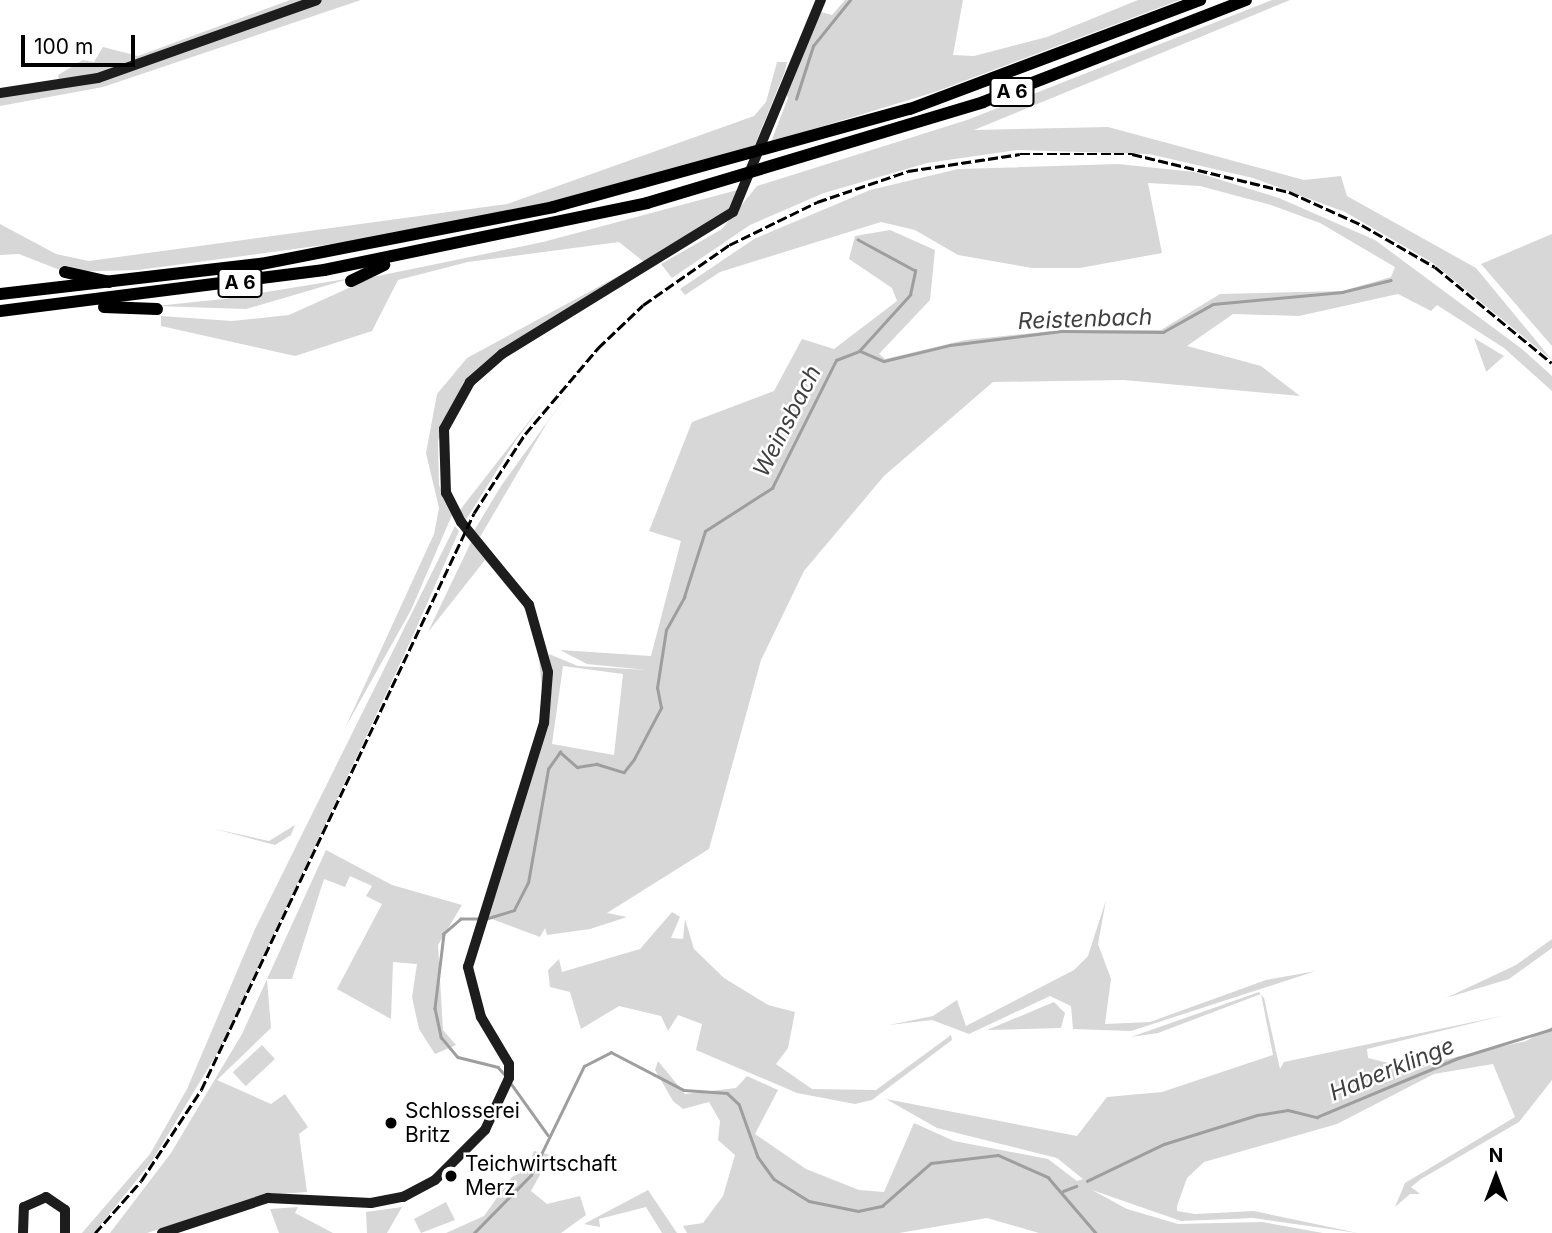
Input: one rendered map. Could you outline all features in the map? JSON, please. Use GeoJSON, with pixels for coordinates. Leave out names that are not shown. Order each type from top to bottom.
{"type":"FeatureCollection","features":[{"type":"Feature","properties":{"kind":"highway","name":"A 6"},"geometry":{"type":"LineString","coordinates":[[0,294],[116,284],[378,244],[733,162],[977,86],[1200,0]]}},
{"type":"Feature","properties":{"kind":"highway","name":"A 6"},"geometry":{"type":"LineString","coordinates":[[0,311],[86,304],[393,259],[724,182],[983,102],[1245,0]]}},
{"type":"Feature","properties":{"kind":"highway"},"geometry":{"type":"LineString","coordinates":[[351,281],[393,259]]}},
{"type":"Feature","properties":{"kind":"highway"},"geometry":{"type":"LineString","coordinates":[[65,272],[116,284]]}},
{"type":"Feature","properties":{"kind":"highway"},"geometry":{"type":"LineString","coordinates":[[86,304],[157,309]]}},
{"type":"Feature","properties":{"kind":"street"},"geometry":{"type":"LineString","coordinates":[[0,93],[98,78],[317,0]]}},
{"type":"Feature","properties":{"kind":"street"},"geometry":{"type":"LineString","coordinates":[[162,1233],[276,1197],[371,1203],[403,1197],[435,1180],[474,1144],[510,1073],[468,980],[476,928],[544,723],[548,672],[529,605],[461,522],[446,493],[444,429],[455,401],[484,368],[695,240],[739,204],[821,0]]}},
{"type":"Feature","properties":{"kind":"street"},"geometry":{"type":"LineString","coordinates":[[23,1233],[24,1207],[46,1198],[65,1210],[65,1233]]}},
{"type":"Feature","properties":{"kind":"shaded area"},"geometry":{"type":"Polygon","coordinates":[[[290,0],[361,0],[103,87],[0,106],[0,93],[60,85],[58,75],[83,60],[94,62],[103,47],[138,56],[290,0]]]}},
{"type":"Feature","properties":{"kind":"shaded area"},"geometry":{"type":"Polygon","coordinates":[[[845,0],[963,0],[953,55],[974,56],[1047,37],[1138,0],[1180,0],[935,92],[771,142],[788,98],[785,91],[821,12],[832,15],[845,0]]]}},
{"type":"Feature","properties":{"kind":"shaded area"},"geometry":{"type":"Polygon","coordinates":[[[1272,0],[1290,0],[974,130],[1108,127],[1304,180],[1341,176],[1347,196],[1476,268],[1552,360],[1433,263],[1345,212],[1253,178],[1149,154],[1017,150],[927,163],[824,193],[750,225],[672,278],[661,264],[722,229],[757,186],[967,120],[1272,0]]]}},
{"type":"Feature","properties":{"kind":"shaded area"},"geometry":{"type":"Polygon","coordinates":[[[777,62],[787,62],[785,71],[754,147],[579,196],[361,240],[138,270],[65,272],[19,254],[0,255],[0,224],[56,254],[89,261],[507,204],[754,116],[766,102],[777,62]]]}},
{"type":"Feature","properties":{"kind":"shaded area"},"geometry":{"type":"Polygon","coordinates":[[[1118,164],[1195,172],[1279,198],[1375,240],[1522,349],[1552,376],[1552,391],[1504,348],[1437,305],[1431,311],[1398,294],[1299,316],[1233,314],[1187,346],[1261,366],[1300,396],[1124,380],[993,382],[884,476],[804,571],[761,660],[709,849],[607,913],[627,917],[590,929],[547,935],[545,928],[540,937],[484,916],[541,749],[552,687],[549,654],[578,666],[647,670],[587,664],[560,650],[651,656],[681,541],[649,531],[692,422],[774,391],[802,339],[834,349],[897,301],[892,288],[849,259],[855,236],[890,230],[935,250],[930,300],[879,354],[885,359],[965,340],[1062,330],[1161,330],[1220,294],[1343,291],[1391,277],[1395,267],[1320,223],[1271,205],[1200,186],[1148,183],[1162,253],[1080,268],[1032,268],[958,255],[915,230],[881,222],[720,272],[685,295],[680,289],[754,239],[870,190],[958,169],[1118,164]],[[563,666],[552,744],[614,755],[623,674],[563,666]]]}},
{"type":"Feature","properties":{"kind":"shaded area"},"geometry":{"type":"Polygon","coordinates":[[[741,189],[727,213],[700,232],[504,348],[463,383],[438,441],[439,485],[452,515],[411,610],[345,728],[434,534],[439,508],[426,453],[437,394],[467,358],[644,262],[619,242],[468,262],[398,280],[372,331],[295,356],[161,326],[161,316],[232,321],[289,315],[373,277],[543,242],[741,189]]]}},
{"type":"Feature","properties":{"kind":"shaded area"},"geometry":{"type":"Polygon","coordinates":[[[1552,234],[1552,346],[1481,264],[1552,234]]]}},
{"type":"Feature","properties":{"kind":"shaded area"},"geometry":{"type":"Polygon","coordinates":[[[352,278],[246,309],[156,306],[224,299],[352,278]]]}},
{"type":"Feature","properties":{"kind":"shaded area"},"geometry":{"type":"Polygon","coordinates":[[[1474,338],[1504,356],[1486,372],[1486,371],[1474,338]]]}},
{"type":"Feature","properties":{"kind":"shaded area"},"geometry":{"type":"Polygon","coordinates":[[[574,385],[547,423],[480,537],[474,531],[501,486],[574,385]]]}},
{"type":"Feature","properties":{"kind":"shaded area"},"geometry":{"type":"Polygon","coordinates":[[[548,397],[516,440],[466,520],[460,510],[548,397]]]}},
{"type":"Feature","properties":{"kind":"shaded area"},"geometry":{"type":"Polygon","coordinates":[[[455,526],[459,531],[411,640],[224,1042],[152,1161],[94,1233],[82,1233],[150,1154],[187,1089],[255,929],[455,526]]]}},
{"type":"Feature","properties":{"kind":"shaded area"},"geometry":{"type":"Polygon","coordinates":[[[472,540],[497,566],[529,611],[538,634],[542,655],[545,682],[543,702],[537,636],[523,606],[485,560],[428,632],[472,540]]]}},
{"type":"Feature","properties":{"kind":"shaded area"},"geometry":{"type":"Polygon","coordinates":[[[295,825],[291,835],[275,845],[215,829],[269,841],[295,825]]]}},
{"type":"Feature","properties":{"kind":"shaded area"},"geometry":{"type":"Polygon","coordinates":[[[326,850],[392,885],[462,905],[438,945],[443,1030],[456,1045],[435,1054],[419,1029],[412,997],[417,964],[393,962],[391,1019],[337,989],[382,904],[366,896],[372,886],[350,876],[345,887],[324,879],[292,979],[267,979],[326,850]]]}},
{"type":"Feature","properties":{"kind":"shaded area"},"geometry":{"type":"Polygon","coordinates":[[[1106,900],[1098,944],[1111,979],[1105,1024],[1150,1022],[1266,980],[1316,971],[1131,1031],[1073,1029],[1071,1006],[1050,996],[969,1034],[932,1020],[889,1025],[933,1016],[957,1000],[966,1026],[1074,970],[1088,956],[1106,900]]]}},
{"type":"Feature","properties":{"kind":"shaded area"},"geometry":{"type":"Polygon","coordinates":[[[672,912],[680,917],[671,938],[683,939],[685,919],[694,949],[724,978],[768,1005],[795,1012],[788,1048],[776,1064],[812,1089],[876,1090],[951,1035],[952,1040],[872,1100],[855,1104],[797,1093],[696,1050],[702,1024],[678,1015],[668,1031],[661,1016],[619,1006],[581,1029],[570,992],[550,987],[548,970],[559,959],[562,972],[640,949],[672,912]]]}},
{"type":"Feature","properties":{"kind":"shaded area"},"geometry":{"type":"Polygon","coordinates":[[[1552,939],[1552,948],[1509,979],[1446,998],[1516,965],[1552,939]]]}},
{"type":"Feature","properties":{"kind":"shaded area"},"geometry":{"type":"Polygon","coordinates":[[[267,979],[271,1028],[217,1080],[271,1104],[285,1094],[308,1127],[299,1134],[307,1192],[264,1195],[147,1233],[110,1233],[171,1153],[242,1034],[267,979]]]}},
{"type":"Feature","properties":{"kind":"shaded area"},"geometry":{"type":"Polygon","coordinates":[[[1259,992],[1261,994],[1158,1033],[1131,1037],[1259,992]]]}},
{"type":"Feature","properties":{"kind":"shaded area"},"geometry":{"type":"Polygon","coordinates":[[[1261,995],[1264,998],[1280,1069],[1284,1062],[1506,1015],[1367,1049],[1368,1058],[1409,1068],[1526,1041],[1552,1027],[1552,1080],[1519,1122],[1421,1179],[1411,1187],[1420,1194],[1410,1194],[1395,1207],[1405,1183],[1515,1117],[1493,1064],[1434,1074],[1337,1124],[1204,1162],[1187,1178],[1177,1206],[1177,1211],[1195,1214],[1254,1211],[1358,1233],[1253,1218],[1181,1221],[1092,1190],[1127,1209],[1178,1224],[1262,1222],[1323,1233],[1039,1233],[987,1218],[899,1233],[687,1233],[683,1226],[703,1223],[723,1196],[735,1155],[718,1140],[720,1121],[709,1102],[683,1109],[673,1101],[655,1070],[658,1061],[685,1094],[736,1088],[747,1076],[778,1090],[755,1134],[806,1169],[859,1190],[884,1192],[914,1123],[954,1141],[1048,1159],[1077,1181],[1083,1179],[1057,1158],[937,1128],[886,1099],[1077,1136],[1107,1097],[1162,1092],[1273,1055],[1261,995]]]}},
{"type":"Feature","properties":{"kind":"shaded area"},"geometry":{"type":"Polygon","coordinates":[[[1054,1002],[1065,1013],[1061,1028],[987,1030],[1054,1002]]]}},
{"type":"Feature","properties":{"kind":"shaded area"},"geometry":{"type":"Polygon","coordinates":[[[262,1045],[275,1059],[246,1086],[233,1072],[262,1045]]]}},
{"type":"Feature","properties":{"kind":"shaded area"},"geometry":{"type":"Polygon","coordinates":[[[534,1151],[551,1155],[531,1191],[547,1204],[580,1196],[586,1215],[561,1233],[446,1233],[484,1216],[512,1177],[527,1169],[534,1151]]]}},
{"type":"Feature","properties":{"kind":"shaded area"},"geometry":{"type":"Polygon","coordinates":[[[648,1190],[677,1233],[662,1233],[646,1207],[599,1219],[600,1227],[584,1224],[648,1190]]]}},
{"type":"Feature","properties":{"kind":"shaded area"},"geometry":{"type":"Polygon","coordinates":[[[446,1202],[455,1220],[421,1233],[414,1219],[446,1202]]]}},
{"type":"Feature","properties":{"kind":"shaded area"},"geometry":{"type":"Polygon","coordinates":[[[298,1207],[295,1213],[333,1233],[279,1233],[270,1209],[298,1207]]]}},
{"type":"Feature","properties":{"kind":"shaded area"},"geometry":{"type":"Polygon","coordinates":[[[402,1207],[387,1233],[367,1233],[366,1212],[402,1207]]]}},
{"type":"Feature","properties":{"kind":"waterway","name":"Weinsbach"},"geometry":{"type":"LineString","coordinates":[[796,99],[813,46],[850,0]]}},
{"type":"Feature","properties":{"kind":"waterway","name":"Weinsbach"},"geometry":{"type":"LineString","coordinates":[[485,919],[514,910],[528,883],[548,769],[560,752],[577,767],[597,764],[624,772],[634,759],[661,708],[657,688],[666,630],[684,597],[705,531],[772,488],[836,360],[859,351],[910,295],[915,271],[858,240]]}},
{"type":"Feature","properties":{"kind":"waterway","name":"Reistenbach"},"geometry":{"type":"LineString","coordinates":[[860,351],[884,361],[950,345],[1063,331],[1163,332],[1213,304],[1342,292],[1391,280]]}},
{"type":"Feature","properties":{"kind":"waterway","name":"Weinsbach"},"geometry":{"type":"LineString","coordinates":[[479,919],[461,919],[444,934],[435,1008],[441,1037],[458,1057],[498,1067],[506,1076]]}},
{"type":"Feature","properties":{"kind":"waterway","name":"Haberklinge"},"geometry":{"type":"LineString","coordinates":[[1087,1181],[1164,1144],[1257,1115],[1288,1110],[1317,1117],[1458,1058],[1552,1029]]}},
{"type":"Feature","properties":{"kind":"waterway"},"geometry":{"type":"LineString","coordinates":[[474,1233],[531,1175],[584,1066],[611,1052],[684,1090],[727,1093],[739,1104],[758,1157],[774,1179],[809,1201],[858,1211],[882,1206],[931,1163],[998,1155],[1048,1177],[1096,1233]]}},
{"type":"Feature","properties":{"kind":"waterway","name":"Weinsbach"},"geometry":{"type":"LineString","coordinates":[[510,1082],[548,1135]]}},
{"type":"Feature","properties":{"kind":"waterway","name":"Haberklinge"},"geometry":{"type":"LineString","coordinates":[[1063,1191],[1076,1186]]}},
{"type":"Feature","properties":{"kind":"railway"},"geometry":{"type":"LineString","coordinates":[[95,1233],[141,1181],[201,1090],[474,513],[525,434],[598,348],[643,305],[729,245],[817,202],[908,171],[1020,154],[1132,154],[1289,192],[1362,225],[1435,267],[1552,363]]}},
{"type":"Feature","properties":{"kind":"place","name":"Schlosserei Britz"},"geometry":{"type":"Point","coordinates":[391,1123]}},
{"type":"Feature","properties":{"kind":"place","name":"Teichwirtschaft Merz"},"geometry":{"type":"Point","coordinates":[451,1176]}}]}
